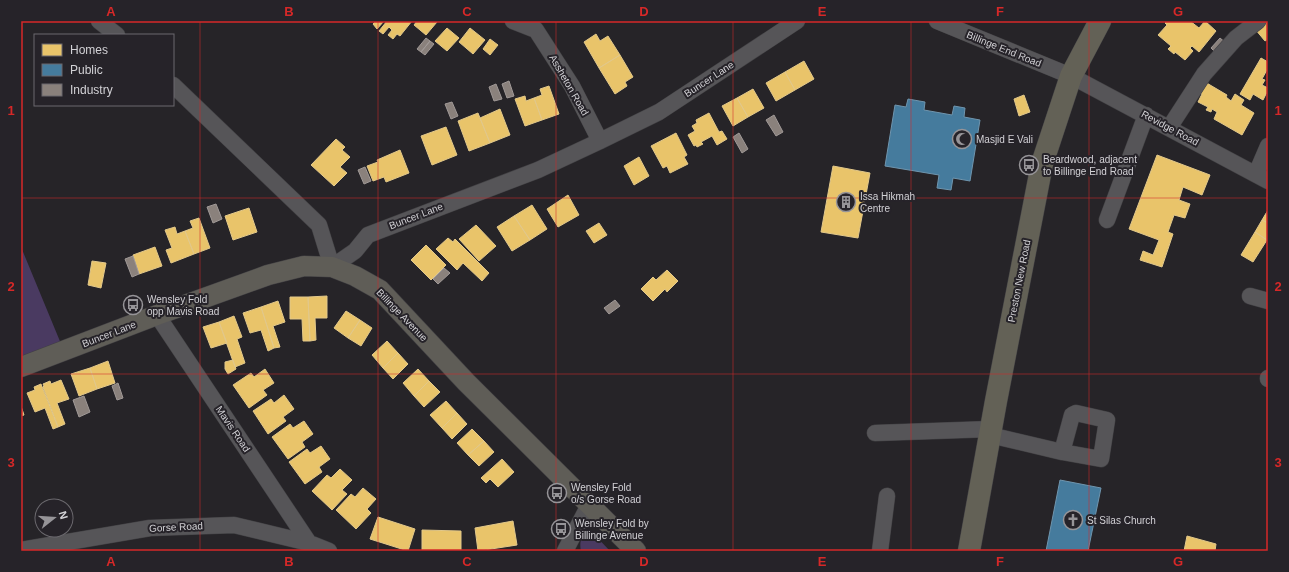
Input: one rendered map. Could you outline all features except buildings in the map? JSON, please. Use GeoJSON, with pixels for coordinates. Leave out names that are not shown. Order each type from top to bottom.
{"type":"FeatureCollection","features":[{"type":"Feature","properties":{"kind":"highway","name":"Preston New Road"},"geometry":{"type":"LineString","coordinates":[[969,551],[990,432],[1042,164],[1071,76],[1100,21]]}},
{"type":"Feature","properties":{"kind":"main road","name":"Buncer Lane"},"geometry":{"type":"LineString","coordinates":[[21,367],[157,315],[268,275],[304,266],[332,267]]}},
{"type":"Feature","properties":{"kind":"main road","name":"Billinge Avenue"},"geometry":{"type":"LineString","coordinates":[[332,267],[355,276],[380,290],[466,382],[636,551]]}},
{"type":"Feature","properties":{"kind":"street"},"geometry":{"type":"LineString","coordinates":[[99,21],[116,34]]}},
{"type":"Feature","properties":{"kind":"street","name":"Assheton Road"},"geometry":{"type":"LineString","coordinates":[[513,21],[532,26],[572,86],[600,141]]}},
{"type":"Feature","properties":{"kind":"street","name":"Buncer Lane"},"geometry":{"type":"LineString","coordinates":[[332,267],[355,251],[368,235],[538,170],[659,112],[797,21]]}},
{"type":"Feature","properties":{"kind":"street","name":"Billinge End Road"},"geometry":{"type":"LineString","coordinates":[[937,21],[1071,76]]}},
{"type":"Feature","properties":{"kind":"street"},"geometry":{"type":"LineString","coordinates":[[1169,128],[1204,74],[1236,38],[1258,21]]}},
{"type":"Feature","properties":{"kind":"street","name":"Revidge Road"},"geometry":{"type":"LineString","coordinates":[[1071,76],[1262,177]]}},
{"type":"Feature","properties":{"kind":"street"},"geometry":{"type":"LineString","coordinates":[[174,86],[319,225],[327,246],[332,267]]}},
{"type":"Feature","properties":{"kind":"street"},"geometry":{"type":"LineString","coordinates":[[1107,220],[1146,115]]}},
{"type":"Feature","properties":{"kind":"street"},"geometry":{"type":"LineString","coordinates":[[1262,177],[1268,146]]}},
{"type":"Feature","properties":{"kind":"street"},"geometry":{"type":"LineString","coordinates":[[1250,296],[1268,301]]}},
{"type":"Feature","properties":{"kind":"street","name":"Mavis Road"},"geometry":{"type":"LineString","coordinates":[[157,315],[309,543]]}},
{"type":"Feature","properties":{"kind":"street"},"geometry":{"type":"LineString","coordinates":[[876,433],[990,432],[1062,452]]}},
{"type":"Feature","properties":{"kind":"street"},"geometry":{"type":"LineString","coordinates":[[880,551],[887,496]]}},
{"type":"Feature","properties":{"kind":"street"},"geometry":{"type":"LineString","coordinates":[[565,551],[589,505]]}},
{"type":"Feature","properties":{"kind":"street","name":"Gorse Road"},"geometry":{"type":"LineString","coordinates":[[21,550],[150,528],[234,525],[309,543],[329,551]]}},
{"type":"Feature","properties":{"kind":"shaded area"},"geometry":{"type":"Polygon","coordinates":[[[21,247],[64,351],[21,367],[21,247]]]}},
{"type":"Feature","properties":{"kind":"shaded area"},"geometry":{"type":"Polygon","coordinates":[[[591,531],[610,551],[581,551],[580,544],[583,536],[591,531]]]}},
{"type":"Feature","properties":{"kind":"place","name":"Masjid E Vali"},"geometry":{"type":"Point","coordinates":[962,139]}},
{"type":"Feature","properties":{"kind":"place","name":"Beardwood, adjacent to Billinge End Road"},"geometry":{"type":"Point","coordinates":[1029,165]}},
{"type":"Feature","properties":{"kind":"place","name":"Issa Hikmah Centre"},"geometry":{"type":"Point","coordinates":[846,202]}},
{"type":"Feature","properties":{"kind":"place","name":"Wensley Fold opp Mavis Road"},"geometry":{"type":"Point","coordinates":[133,305]}},
{"type":"Feature","properties":{"kind":"place","name":"Wensley Fold o/s Gorse Road"},"geometry":{"type":"Point","coordinates":[557,493]}},
{"type":"Feature","properties":{"kind":"place","name":"St Silas Church"},"geometry":{"type":"Point","coordinates":[1073,520]}},
{"type":"Feature","properties":{"kind":"place","name":"Wensley Fold by Billinge Avenue"},"geometry":{"type":"Point","coordinates":[561,529]}}]}
